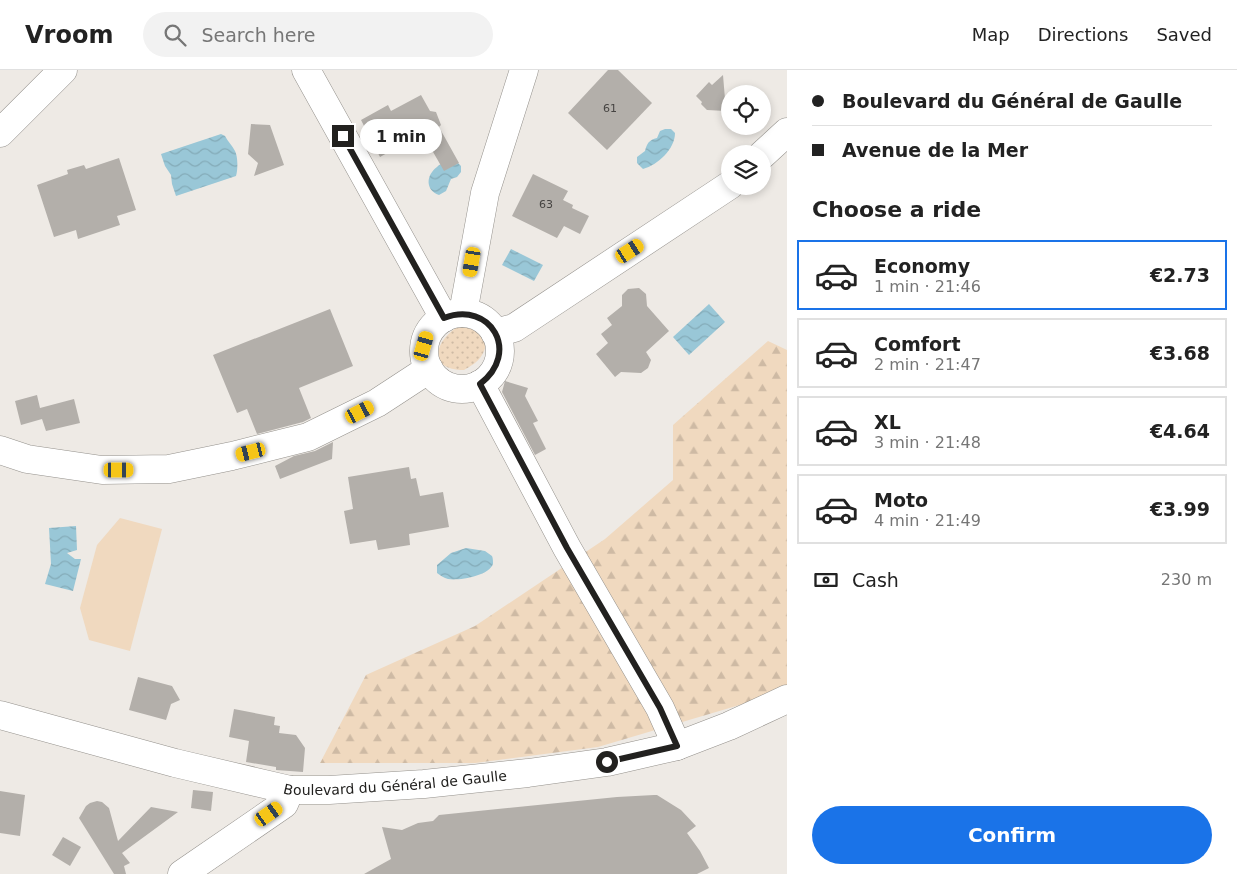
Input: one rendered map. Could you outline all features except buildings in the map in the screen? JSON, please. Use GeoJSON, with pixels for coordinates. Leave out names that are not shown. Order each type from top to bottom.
{"type":"FeatureCollection","features":[{"type":"Feature","properties":{"kind":"street"},"geometry":{"type":"LineString","coordinates":[[0,133],[63,70]]}},
{"type":"Feature","properties":{"kind":"street"},"geometry":{"type":"LineString","coordinates":[[306,70],[453,315]]}},
{"type":"Feature","properties":{"kind":"street"},"geometry":{"type":"LineString","coordinates":[[453,315],[485,194],[524,70]]}},
{"type":"Feature","properties":{"kind":"street"},"geometry":{"type":"LineString","coordinates":[[771,147],[787,132]]}},
{"type":"Feature","properties":{"kind":"street"},"geometry":{"type":"LineString","coordinates":[[495,333],[514,328],[721,191]]}},
{"type":"Feature","properties":{"kind":"street"},"geometry":{"type":"LineString","coordinates":[[453,315],[476,316],[487,322],[495,333],[500,344],[500,356],[490,377],[480,384],[469,388],[457,389],[446,385],[436,378],[429,369],[425,358],[424,346],[434,325],[453,315]]}},
{"type":"Feature","properties":{"kind":"street"},"geometry":{"type":"LineString","coordinates":[[0,450],[27,459],[102,470],[169,469],[308,437],[377,403],[429,369]]}},
{"type":"Feature","properties":{"kind":"street"},"geometry":{"type":"LineString","coordinates":[[480,384],[567,548],[660,708],[677,746]]}},
{"type":"Feature","properties":{"kind":"street","name":"Boulevard du Général de Gaulle"},"geometry":{"type":"LineString","coordinates":[[0,715],[175,763],[290,790],[329,790],[424,784],[528,774],[607,762],[677,746],[729,726],[787,700]]}},
{"type":"Feature","properties":{"kind":"street"},"geometry":{"type":"LineString","coordinates":[[182,874],[284,804],[290,790]]}},
{"type":"Feature","properties":{"kind":"green space"},"geometry":{"type":"Polygon","coordinates":[[[459,326],[477,330],[486,342],[480,357],[474,364],[464,370],[452,369],[444,365],[438,354],[444,339],[459,326]]]}},
{"type":"Feature","properties":{"kind":"green space"},"geometry":{"type":"Polygon","coordinates":[[[768,341],[787,350],[787,691],[598,747],[475,763],[320,763],[366,675],[475,626],[605,539],[673,480],[673,425],[768,341]]]}},
{"type":"Feature","properties":{"kind":"green space"},"geometry":{"type":"Polygon","coordinates":[[[120,518],[162,529],[130,651],[89,640],[80,608],[97,545],[120,518]]]}},
{"type":"Feature","properties":{"kind":"water"},"geometry":{"type":"Polygon","coordinates":[[[671,129],[675,133],[672,145],[665,156],[643,169],[637,163],[637,157],[645,151],[649,142],[657,138],[660,131],[671,129]]]}},
{"type":"Feature","properties":{"kind":"water"},"geometry":{"type":"Polygon","coordinates":[[[221,134],[225,136],[236,154],[236,176],[176,196],[171,175],[165,166],[161,154],[221,134]]]}},
{"type":"Feature","properties":{"kind":"water"},"geometry":{"type":"Polygon","coordinates":[[[456,161],[461,166],[461,172],[457,177],[451,179],[446,191],[439,195],[434,193],[429,186],[429,178],[433,170],[446,162],[456,161]]]}},
{"type":"Feature","properties":{"kind":"water"},"geometry":{"type":"Polygon","coordinates":[[[511,249],[543,265],[534,281],[502,265],[511,249]]]}},
{"type":"Feature","properties":{"kind":"water"},"geometry":{"type":"Polygon","coordinates":[[[709,304],[725,322],[689,355],[673,337],[709,304]]]}},
{"type":"Feature","properties":{"kind":"water"},"geometry":{"type":"Polygon","coordinates":[[[76,526],[77,550],[67,553],[75,559],[81,559],[73,591],[45,584],[51,564],[49,528],[76,526]]]}},
{"type":"Feature","properties":{"kind":"water"},"geometry":{"type":"Polygon","coordinates":[[[466,548],[485,551],[492,556],[493,564],[486,572],[473,577],[448,579],[437,573],[437,565],[451,553],[466,548]]]}},
{"type":"Feature","properties":{"kind":"route"},"geometry":{"type":"LineString","coordinates":[[343,136],[444,318],[453,314],[463,313],[476,316],[487,322],[495,333],[500,344],[500,356],[490,377],[480,384],[567,548],[660,708],[677,746],[607,762]]}}]}
